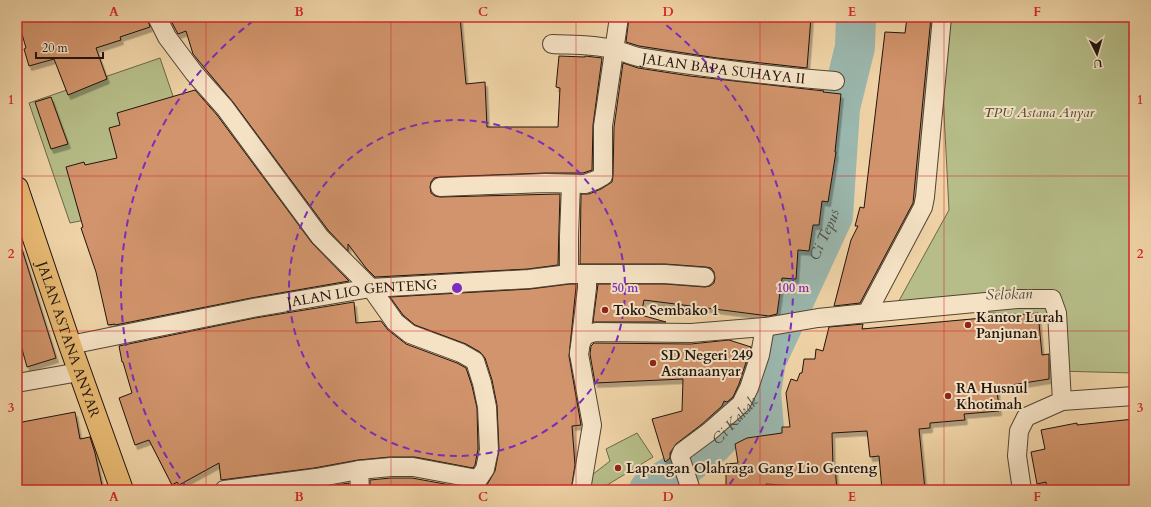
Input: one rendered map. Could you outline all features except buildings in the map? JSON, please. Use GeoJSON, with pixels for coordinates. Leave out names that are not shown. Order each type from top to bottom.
{"type":"FeatureCollection","features":[{"type":"Feature","properties":{"kind":"main road","name":"JALAN ASTANA ANYAR"},"geometry":{"type":"LineString","coordinates":[[17,188],[79,372],[122,490]]}},
{"type":"Feature","properties":{"kind":"street"},"geometry":{"type":"LineString","coordinates":[[157,17],[167,37],[194,73],[225,108],[320,237],[371,288],[395,322],[410,334],[461,353],[474,361],[482,383],[486,401],[489,450],[485,469],[473,483],[413,467],[391,467],[359,470],[316,478],[224,490]]}},
{"type":"Feature","properties":{"kind":"street"},"geometry":{"type":"LineString","coordinates":[[440,187],[545,183],[585,184],[603,176],[603,126],[618,17]]}},
{"type":"Feature","properties":{"kind":"street"},"geometry":{"type":"LineString","coordinates":[[867,313],[923,207],[942,17]]}},
{"type":"Feature","properties":{"kind":"street","name":"JALAN BAPA SUHAYA II"},"geometry":{"type":"LineString","coordinates":[[552,44],[596,46],[614,49],[629,55],[643,58],[710,68],[835,81]]}},
{"type":"Feature","properties":{"kind":"street"},"geometry":{"type":"LineString","coordinates":[[569,274],[571,184]]}},
{"type":"Feature","properties":{"kind":"street","name":"JALAN LIO GENTENG"},"geometry":{"type":"LineString","coordinates":[[70,345],[253,308],[371,288],[529,279],[569,274],[665,274],[705,277]]}},
{"type":"Feature","properties":{"kind":"street"},"geometry":{"type":"LineString","coordinates":[[581,490],[592,425],[579,354],[587,288],[587,275]]}},
{"type":"Feature","properties":{"kind":"street"},"geometry":{"type":"LineString","coordinates":[[579,354],[582,339],[588,333],[592,332],[691,333],[764,331],[818,318],[1018,299],[1052,299],[1058,313],[1062,401]]}},
{"type":"Feature","properties":{"kind":"street"},"geometry":{"type":"LineString","coordinates":[[691,489],[680,456],[682,452],[709,432],[741,404],[749,388],[760,355],[764,331]]}},
{"type":"Feature","properties":{"kind":"street"},"geometry":{"type":"LineString","coordinates":[[17,383],[79,372]]}},
{"type":"Feature","properties":{"kind":"street"},"geometry":{"type":"LineString","coordinates":[[1022,490],[1017,456],[1019,431],[1026,416],[1062,401],[1134,396]]}},
{"type":"Feature","properties":{"kind":"street"},"geometry":{"type":"LineString","coordinates":[[359,470],[360,490]]}},
{"type":"Feature","properties":{"kind":"green space","name":"TPU Astana Anyar"},"geometry":{"type":"Polygon","coordinates":[[[939,17],[1134,17],[1134,373],[1055,371],[1050,316],[895,308],[949,210],[939,17]]]}},
{"type":"Feature","properties":{"kind":"green space"},"geometry":{"type":"Polygon","coordinates":[[[160,58],[207,196],[70,223],[29,103],[160,58]]]}},
{"type":"Feature","properties":{"kind":"green space","name":"Lapangan Olahraga Gang Lio Genteng"},"geometry":{"type":"Polygon","coordinates":[[[637,433],[653,457],[599,490],[589,490],[592,475],[610,461],[606,449],[637,433]]]}},
{"type":"Feature","properties":{"kind":"waterway","name":"Ci Tepus"},"geometry":{"type":"LineString","coordinates":[[769,490],[761,392],[766,361],[833,216],[840,108],[855,47],[856,17]]}},
{"type":"Feature","properties":{"kind":"waterway","name":"Ci Kakak"},"geometry":{"type":"LineString","coordinates":[[649,490],[672,476],[713,444],[761,392]]}},
{"type":"Feature","properties":{"kind":"place","name":"Toko Sembako 1"},"geometry":{"type":"Point","coordinates":[605,310]}},
{"type":"Feature","properties":{"kind":"place","name":"Kantor Lurah Panjunan"},"geometry":{"type":"Point","coordinates":[968,325]}},
{"type":"Feature","properties":{"kind":"place","name":"SD Negeri 249 Astanaanyar"},"geometry":{"type":"Point","coordinates":[653,363]}},
{"type":"Feature","properties":{"kind":"place","name":"RA Husnul Khotimah"},"geometry":{"type":"Point","coordinates":[948,396]}},
{"type":"Feature","properties":{"kind":"place","name":"Lapangan Olahraga Gang Lio Genteng"},"geometry":{"type":"Point","coordinates":[618,468]}},
{"type":"Feature","properties":{"kind":"water label","name":"Selokan"},"geometry":{"type":"Point","coordinates":[1009,294]}}]}
